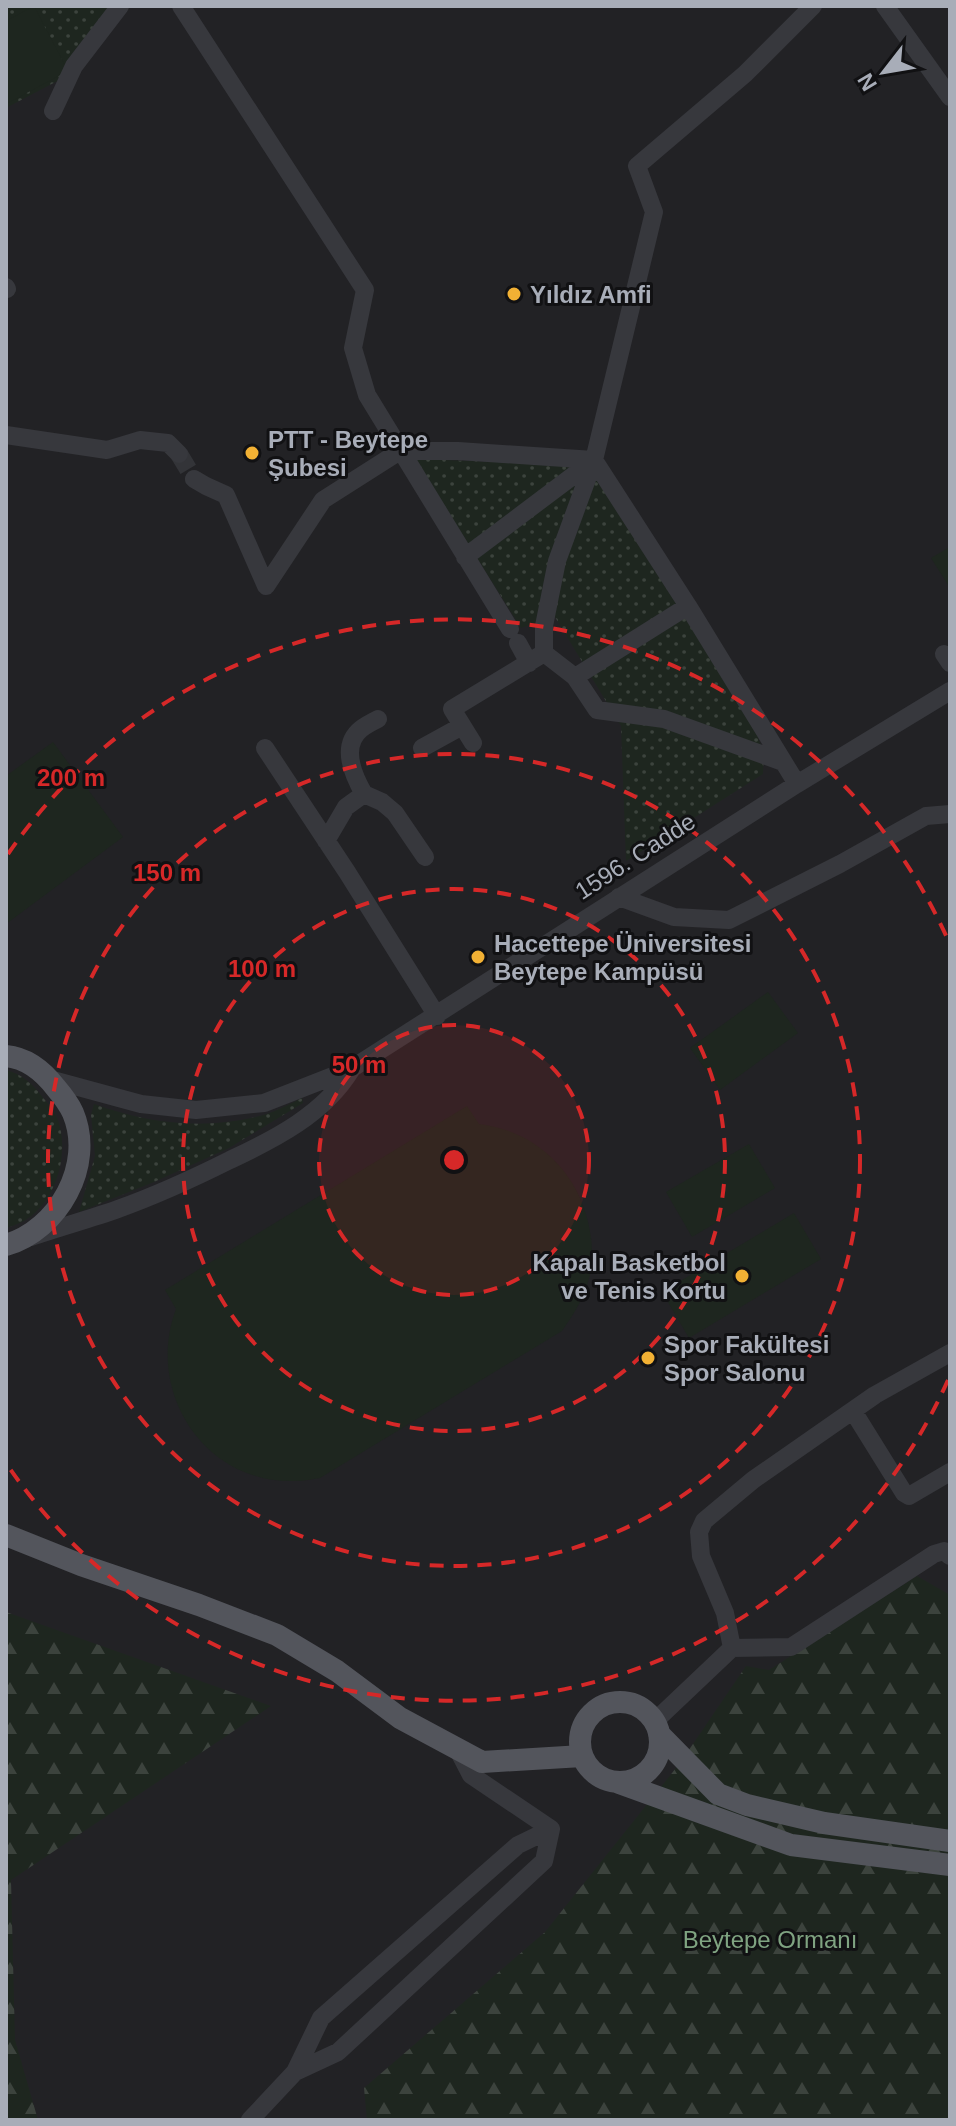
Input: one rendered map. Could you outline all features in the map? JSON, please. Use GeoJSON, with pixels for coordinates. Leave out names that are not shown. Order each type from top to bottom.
{"type":"FeatureCollection","features":[{"type":"Feature","properties":{"kind":"main road","name":"1596. Cadde"},"geometry":{"type":"LineString","coordinates":[[11,1052],[49,1079],[73,1113],[80,1149],[69,1192],[61,1204],[48,1219],[14,1243]]}},
{"type":"Feature","properties":{"kind":"main road"},"geometry":{"type":"LineString","coordinates":[[6,1535],[277,1635],[337,1671],[400,1718],[482,1762],[582,1756]]}},
{"type":"Feature","properties":{"kind":"main road"},"geometry":{"type":"LineString","coordinates":[[950,1841],[824,1823],[747,1805],[718,1794],[646,1712],[635,1705],[609,1703],[588,1718],[582,1730],[582,1756],[589,1767],[600,1776],[619,1783],[791,1845],[950,1865]]}},
{"type":"Feature","properties":{"kind":"main road"},"geometry":{"type":"LineString","coordinates":[[619,1783],[639,1778],[657,1759],[660,1747],[657,1728]]}},
{"type":"Feature","properties":{"kind":"street"},"geometry":{"type":"LineString","coordinates":[[53,111],[74,66],[120,6]]}},
{"type":"Feature","properties":{"kind":"street"},"geometry":{"type":"LineString","coordinates":[[181,6],[365,290],[353,348],[367,395],[514,636],[537,658],[575,677],[597,710],[664,719],[783,762]]}},
{"type":"Feature","properties":{"kind":"street"},"geometry":{"type":"LineString","coordinates":[[473,743],[452,709],[537,658],[557,561],[594,460],[654,212],[637,166],[745,74],[813,6]]}},
{"type":"Feature","properties":{"kind":"street"},"geometry":{"type":"LineString","coordinates":[[885,6],[950,97]]}},
{"type":"Feature","properties":{"kind":"street"},"geometry":{"type":"LineString","coordinates":[[6,435],[107,450],[140,440],[168,443],[179,454]]}},
{"type":"Feature","properties":{"kind":"street"},"geometry":{"type":"LineString","coordinates":[[194,479],[226,495],[266,586],[323,500],[400,451],[458,451],[594,460]]}},
{"type":"Feature","properties":{"kind":"street"},"geometry":{"type":"LineString","coordinates":[[465,557],[594,460]]}},
{"type":"Feature","properties":{"kind":"street"},"geometry":{"type":"LineString","coordinates":[[594,460],[797,784]]}},
{"type":"Feature","properties":{"kind":"street"},"geometry":{"type":"LineString","coordinates":[[575,677],[688,606]]}},
{"type":"Feature","properties":{"kind":"street","name":"1596. Cadde"},"geometry":{"type":"LineString","coordinates":[[49,1079],[141,1104],[196,1110],[264,1103],[351,1069],[797,784],[950,691]]}},
{"type":"Feature","properties":{"kind":"street"},"geometry":{"type":"LineString","coordinates":[[378,719],[358,730],[349,749],[353,774],[364,794],[382,802],[395,813],[425,857]]}},
{"type":"Feature","properties":{"kind":"street"},"geometry":{"type":"LineString","coordinates":[[422,748],[462,726]]}},
{"type":"Feature","properties":{"kind":"street"},"geometry":{"type":"LineString","coordinates":[[265,748],[437,1016]]}},
{"type":"Feature","properties":{"kind":"street"},"geometry":{"type":"LineString","coordinates":[[326,841],[346,807],[364,794]]}},
{"type":"Feature","properties":{"kind":"street"},"geometry":{"type":"LineString","coordinates":[[619,897],[674,917],[729,920],[926,816],[950,814]]}},
{"type":"Feature","properties":{"kind":"street","name":"1596. Cadde"},"geometry":{"type":"LineString","coordinates":[[14,1243],[120,1209],[175,1187],[279,1136],[316,1109],[342,1084],[351,1069]]}},
{"type":"Feature","properties":{"kind":"street"},"geometry":{"type":"LineString","coordinates":[[732,1648],[725,1613],[701,1556],[699,1532],[704,1521],[753,1480],[875,1395],[950,1353]]}},
{"type":"Feature","properties":{"kind":"street"},"geometry":{"type":"LineString","coordinates":[[853,1411],[904,1493],[909,1496],[917,1493],[950,1472]]}},
{"type":"Feature","properties":{"kind":"street"},"geometry":{"type":"LineString","coordinates":[[657,1728],[732,1648],[791,1647],[934,1554],[944,1551],[950,1556]]}},
{"type":"Feature","properties":{"kind":"street"},"geometry":{"type":"LineString","coordinates":[[457,1748],[471,1775],[551,1829]]}},
{"type":"Feature","properties":{"kind":"street"},"geometry":{"type":"LineString","coordinates":[[295,2072],[338,2052],[544,1861],[551,1829]]}},
{"type":"Feature","properties":{"kind":"street"},"geometry":{"type":"LineString","coordinates":[[250,2120],[295,2072],[321,2018],[518,1845],[551,1829]]}},
{"type":"Feature","properties":{"kind":"shaded area","name":"Hacettepe Üniversitesi Beytepe Kampüsü"},"geometry":{"type":"Polygon","coordinates":[[[6,6],[950,6],[950,1908],[681,2120],[6,2120],[6,6]]]}},
{"type":"Feature","properties":{"kind":"green space"},"geometry":{"type":"Polygon","coordinates":[[[6,6],[115,6],[65,77],[6,108],[6,6]]]}},
{"type":"Feature","properties":{"kind":"green space"},"geometry":{"type":"Polygon","coordinates":[[[34,6],[68,71],[6,104],[6,21],[34,6]]]}},
{"type":"Feature","properties":{"kind":"green space"},"geometry":{"type":"Polygon","coordinates":[[[415,459],[573,465],[600,478],[758,737],[764,755],[763,774],[626,861],[621,726],[555,617],[521,628],[415,459]]]}},
{"type":"Feature","properties":{"kind":"green space"},"geometry":{"type":"Polygon","coordinates":[[[950,547],[950,588],[931,558],[950,547]]]}},
{"type":"Feature","properties":{"kind":"green space"},"geometry":{"type":"Polygon","coordinates":[[[53,742],[123,837],[6,924],[6,776],[53,742]]]}},
{"type":"Feature","properties":{"kind":"green space"},"geometry":{"type":"Polygon","coordinates":[[[768,992],[798,1033],[720,1090],[690,1048],[768,992]]]}},
{"type":"Feature","properties":{"kind":"green space"},"geometry":{"type":"Polygon","coordinates":[[[6,1070],[25,1079],[52,1110],[60,1127],[62,1153],[56,1180],[43,1204],[24,1221],[6,1228],[6,1070]]]}},
{"type":"Feature","properties":{"kind":"green space"},"geometry":{"type":"Polygon","coordinates":[[[302,1098],[303,1103],[229,1148],[79,1212],[95,1156],[91,1115],[94,1104],[154,1120],[194,1124],[262,1116],[302,1098]]]}},
{"type":"Feature","properties":{"kind":"green space"},"geometry":{"type":"Polygon","coordinates":[[[467,1106],[479,1124],[500,1128],[537,1146],[553,1159],[577,1192],[585,1211],[592,1244],[590,1276],[580,1301],[562,1331],[320,1478],[295,1481],[262,1478],[234,1467],[209,1450],[190,1427],[176,1400],[169,1371],[168,1340],[176,1309],[165,1290],[467,1106]]]}},
{"type":"Feature","properties":{"kind":"green space"},"geometry":{"type":"Polygon","coordinates":[[[749,1144],[775,1188],[692,1237],[666,1192],[749,1144]]]}},
{"type":"Feature","properties":{"kind":"green space","name":"Kapalı Basketbol ve Tenis Kortu"},"geometry":{"type":"Polygon","coordinates":[[[794,1213],[821,1259],[689,1338],[662,1292],[794,1213]]]}},
{"type":"Feature","properties":{"kind":"green space","name":"Beytepe Ormanı"},"geometry":{"type":"Polygon","coordinates":[[[917,1576],[950,1595],[950,2120],[367,2120],[364,2088],[545,1932],[680,1763],[746,1666],[769,1670],[917,1576]]]}},
{"type":"Feature","properties":{"kind":"green space"},"geometry":{"type":"Polygon","coordinates":[[[6,1612],[271,1706],[11,1880],[15,2040],[38,2120],[6,2120],[6,1612]]]}},
{"type":"Feature","properties":{"kind":"tunnel"},"geometry":{"type":"LineString","coordinates":[[179,454],[194,479]]}},
{"type":"Feature","properties":{"kind":"place","name":"Yıldız Amfi"},"geometry":{"type":"Point","coordinates":[514,294]}},
{"type":"Feature","properties":{"kind":"place","name":"PTT - Beytepe Şubesi"},"geometry":{"type":"Point","coordinates":[252,453]}},
{"type":"Feature","properties":{"kind":"place","name":"Hacettepe Üniversitesi Beytepe Kampüsü"},"geometry":{"type":"Point","coordinates":[478,957]}},
{"type":"Feature","properties":{"kind":"place","name":"Kapalı Basketbol ve Tenis Kortu"},"geometry":{"type":"Point","coordinates":[742,1276]}},
{"type":"Feature","properties":{"kind":"place","name":"Spor Fakültesi Spor Salonu"},"geometry":{"type":"Point","coordinates":[648,1358]}}]}
